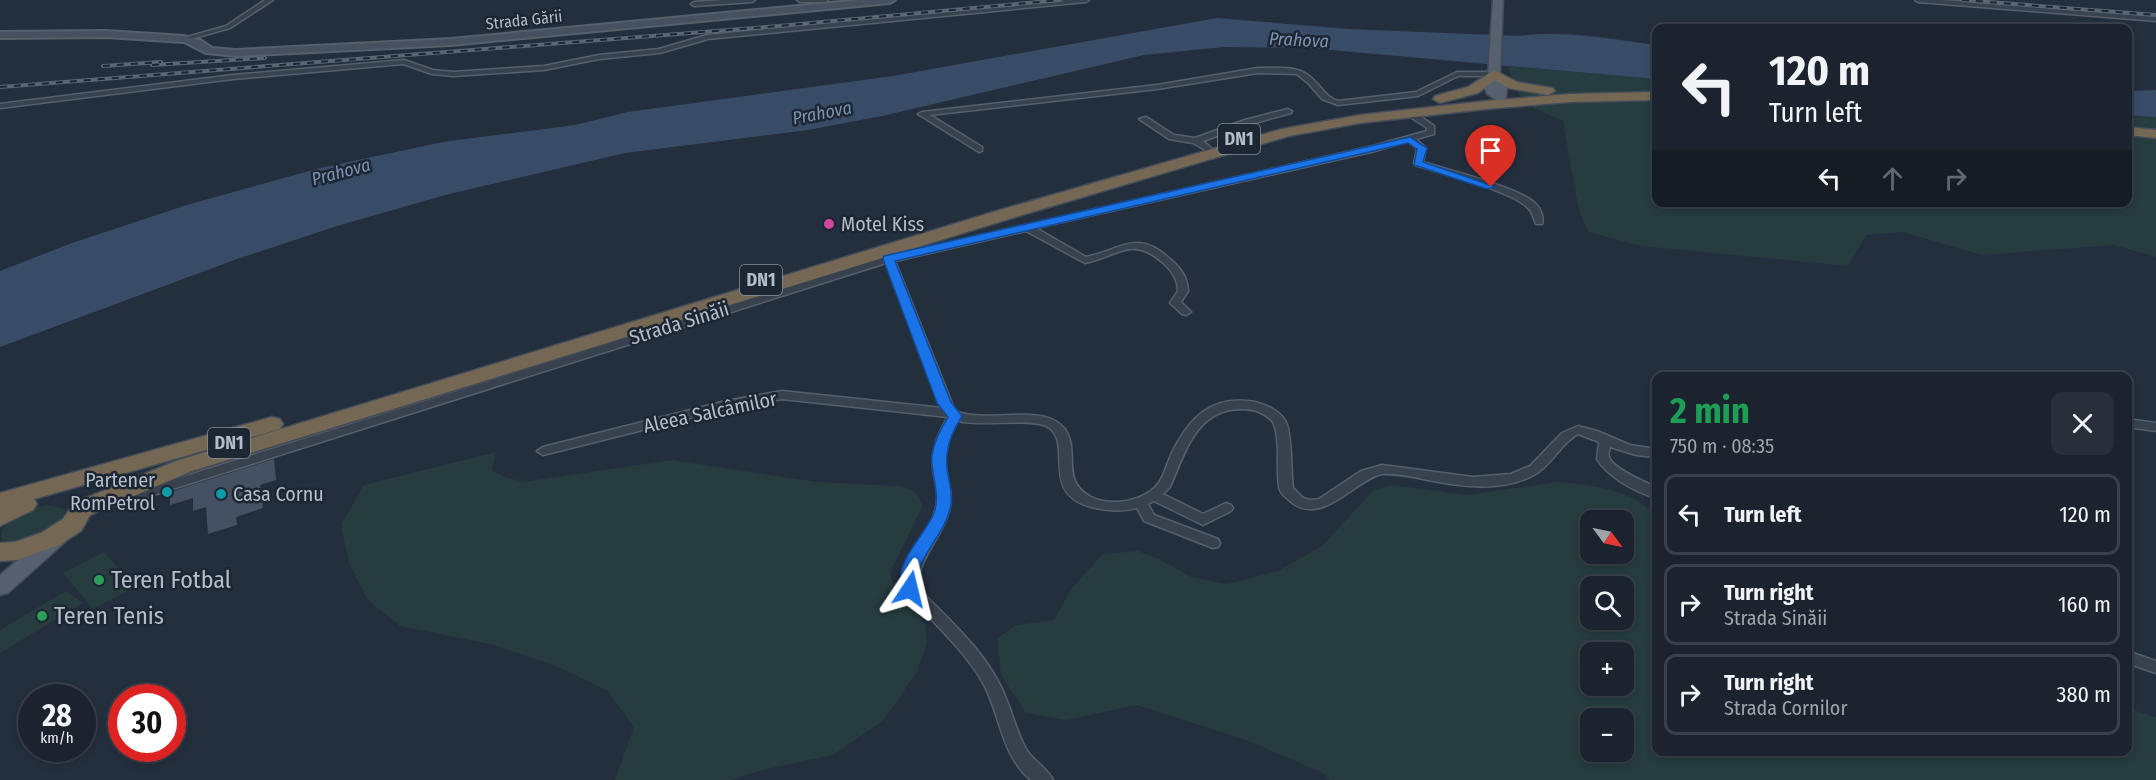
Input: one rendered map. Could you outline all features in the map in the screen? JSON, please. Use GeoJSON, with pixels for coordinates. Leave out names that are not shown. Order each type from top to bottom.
{"type":"FeatureCollection","features":[{"type":"Feature","properties":{"kind":"highway"},"geometry":{"type":"LineString","coordinates":[[1334,118],[1366,109],[1456,95],[1479,87],[1494,74],[1505,82],[1530,90],[1593,92]]}},
{"type":"Feature","properties":{"kind":"highway","name":"DN1"},"geometry":{"type":"LineString","coordinates":[[74,512],[184,466],[1130,176],[1287,132],[1503,100],[1593,92],[1652,94]]}},
{"type":"Feature","properties":{"kind":"highway","name":"DN1"},"geometry":{"type":"LineString","coordinates":[[0,552],[34,546],[74,512],[156,466],[390,391],[1201,145],[1334,118],[1416,105],[1652,94]]}},
{"type":"Feature","properties":{"kind":"highway"},"geometry":{"type":"LineString","coordinates":[[2132,130],[2156,132]]}},
{"type":"Feature","properties":{"kind":"highway","name":"DN1"},"geometry":{"type":"LineString","coordinates":[[0,501],[390,391]]}},
{"type":"Feature","properties":{"kind":"highway","name":"DN1"},"geometry":{"type":"LineString","coordinates":[[0,511],[56,497],[74,512]]}},
{"type":"Feature","properties":{"kind":"highway","name":"DN1"},"geometry":{"type":"LineString","coordinates":[[0,518],[26,504]]}},
{"type":"Feature","properties":{"kind":"main road"},"geometry":{"type":"LineString","coordinates":[[1498,0],[1494,74],[1490,88],[1503,100]]}},
{"type":"Feature","properties":{"kind":"main road"},"geometry":{"type":"LineString","coordinates":[[0,587],[74,512]]}},
{"type":"Feature","properties":{"kind":"street"},"geometry":{"type":"LineString","coordinates":[[184,39],[228,27],[270,0]]}},
{"type":"Feature","properties":{"kind":"street"},"geometry":{"type":"LineString","coordinates":[[694,4],[752,0]]}},
{"type":"Feature","properties":{"kind":"street"},"geometry":{"type":"LineString","coordinates":[[800,0],[825,0]]}},
{"type":"Feature","properties":{"kind":"street","name":"Strada Gării"},"geometry":{"type":"LineString","coordinates":[[0,35],[106,34],[184,39],[196,42],[214,52],[268,52],[451,42],[859,1],[890,0]]}},
{"type":"Feature","properties":{"kind":"street"},"geometry":{"type":"LineString","coordinates":[[0,106],[233,77],[404,62],[443,73],[499,72],[660,51],[706,37],[1086,0]]}},
{"type":"Feature","properties":{"kind":"street"},"geometry":{"type":"LineString","coordinates":[[1918,0],[2156,19]]}},
{"type":"Feature","properties":{"kind":"street"},"geometry":{"type":"LineString","coordinates":[[979,149],[922,114],[1158,87],[1249,71],[1304,73],[1327,100],[1338,103],[1419,94],[1457,74],[1494,74]]}},
{"type":"Feature","properties":{"kind":"street"},"geometry":{"type":"LineString","coordinates":[[1143,119],[1172,137],[1201,145],[1248,122],[1288,111]]}},
{"type":"Feature","properties":{"kind":"street","name":"Strada Sinăii"},"geometry":{"type":"LineString","coordinates":[[74,512],[889,259],[1428,134],[1432,129],[1410,113]]}},
{"type":"Feature","properties":{"kind":"street"},"geometry":{"type":"LineString","coordinates":[[1410,140],[1422,148],[1418,163],[1520,197],[1538,215],[1539,222]]}},
{"type":"Feature","properties":{"kind":"street"},"geometry":{"type":"LineString","coordinates":[[1026,227],[1085,260],[1135,243],[1146,245],[1179,272],[1183,291],[1174,303],[1186,312]]}},
{"type":"Feature","properties":{"kind":"street"},"geometry":{"type":"LineString","coordinates":[[889,259],[953,415],[939,456],[945,491],[942,511],[909,574],[910,589],[962,641],[988,675],[1024,764],[1044,780]]}},
{"type":"Feature","properties":{"kind":"street","name":"Aleea Salcâmilor"},"geometry":{"type":"LineString","coordinates":[[543,451],[726,405],[782,395],[953,415],[972,422],[1030,420],[1052,423],[1061,435],[1066,481],[1074,493],[1101,505],[1114,507],[1141,503]]}},
{"type":"Feature","properties":{"kind":"street"},"geometry":{"type":"LineString","coordinates":[[1213,543],[1149,518],[1141,503],[1155,496],[1163,487],[1198,418],[1212,408],[1234,404],[1261,407],[1276,416],[1281,424],[1286,490],[1297,500],[1314,503],[1338,495],[1375,470],[1396,470],[1463,481],[1499,480],[1534,469],[1545,461],[1568,432],[1581,430],[1630,450],[1652,453]]}},
{"type":"Feature","properties":{"kind":"street"},"geometry":{"type":"LineString","coordinates":[[2132,424],[2156,427]]}},
{"type":"Feature","properties":{"kind":"street"},"geometry":{"type":"LineString","coordinates":[[1606,440],[1602,452],[1606,463],[1613,470],[1652,491]]}},
{"type":"Feature","properties":{"kind":"street"},"geometry":{"type":"LineString","coordinates":[[1155,496],[1203,520],[1226,508]]}},
{"type":"Feature","properties":{"kind":"street"},"geometry":{"type":"LineString","coordinates":[[2132,659],[2156,667]]}},
{"type":"Feature","properties":{"kind":"green space"},"geometry":{"type":"Polygon","coordinates":[[[1507,66],[1652,79],[1652,207],[2132,207],[2132,115],[2156,117],[2156,257],[2114,245],[1982,255],[1903,232],[1866,235],[1848,266],[1641,246],[1589,232],[1579,212],[1563,121],[1523,103],[1507,66]]]}},
{"type":"Feature","properties":{"kind":"green space"},"geometry":{"type":"Polygon","coordinates":[[[496,452],[492,470],[505,477],[523,482],[672,460],[817,482],[900,486],[915,492],[923,505],[890,573],[898,598],[925,622],[927,642],[918,670],[884,720],[833,755],[762,770],[731,780],[615,780],[634,727],[608,691],[556,666],[494,645],[400,626],[367,599],[349,563],[341,525],[364,485],[496,452]]]}},
{"type":"Feature","properties":{"kind":"green space"},"geometry":{"type":"Polygon","coordinates":[[[1556,482],[1570,483],[1622,493],[1652,512],[1652,756],[2132,756],[2132,710],[2156,717],[2156,780],[1330,780],[1321,772],[1249,741],[1137,705],[1067,720],[1026,713],[1001,675],[997,638],[1017,625],[1054,620],[1072,588],[1103,554],[1138,551],[1159,559],[1191,577],[1227,584],[1278,571],[1322,546],[1374,490],[1392,485],[1467,495],[1556,482]]]}},
{"type":"Feature","properties":{"kind":"green space"},"geometry":{"type":"Polygon","coordinates":[[[47,505],[65,509],[59,524],[29,539],[8,541],[1,538],[2,531],[11,520],[47,505]]]}},
{"type":"Feature","properties":{"kind":"green space","name":"Teren Fotbal"},"geometry":{"type":"Polygon","coordinates":[[[104,552],[135,587],[93,609],[63,573],[104,552]]]}},
{"type":"Feature","properties":{"kind":"green space","name":"Teren Tenis"},"geometry":{"type":"Polygon","coordinates":[[[66,591],[83,603],[0,653],[0,630],[66,591]]]}},
{"type":"Feature","properties":{"kind":"water","name":"Prahova"},"geometry":{"type":"Polygon","coordinates":[[[1217,18],[1349,29],[1520,36],[1554,34],[1588,36],[1652,44],[1652,79],[1309,48],[1223,47],[1144,55],[882,116],[808,130],[625,153],[449,194],[337,226],[237,259],[0,347],[0,271],[72,243],[187,205],[320,168],[443,142],[575,125],[628,112],[893,76],[1217,18]]]}},
{"type":"Feature","properties":{"kind":"water"},"geometry":{"type":"Polygon","coordinates":[[[2156,90],[2156,117],[2132,115],[2132,91],[2156,90]]]}},
{"type":"Feature","properties":{"kind":"building","name":"Casa Cornu"},"geometry":{"type":"Polygon","coordinates":[[[274,459],[276,480],[260,485],[263,508],[236,517],[237,525],[208,534],[206,507],[193,511],[193,498],[170,505],[170,492],[274,459]]]}},
{"type":"Feature","properties":{"kind":"railway"},"geometry":{"type":"LineString","coordinates":[[0,87],[779,26],[1060,0]]}},
{"type":"Feature","properties":{"kind":"railway"},"geometry":{"type":"LineString","coordinates":[[1962,0],[2156,15]]}},
{"type":"Feature","properties":{"kind":"railway"},"geometry":{"type":"LineString","coordinates":[[152,65],[265,58]]}},
{"type":"Feature","properties":{"kind":"railway"},"geometry":{"type":"LineString","coordinates":[[103,66],[161,62]]}},
{"type":"Feature","properties":{"kind":"place","name":"Motel Kiss"},"geometry":{"type":"Point","coordinates":[829,224]}},
{"type":"Feature","properties":{"kind":"place","name":"Partener RomPetrol"},"geometry":{"type":"Point","coordinates":[167,492]}},
{"type":"Feature","properties":{"kind":"place","name":"Casa Cornu"},"geometry":{"type":"Point","coordinates":[221,494]}},
{"type":"Feature","properties":{"kind":"place","name":"Teren Fotbal"},"geometry":{"type":"Point","coordinates":[99,580]}},
{"type":"Feature","properties":{"kind":"place","name":"Teren Tenis"},"geometry":{"type":"Point","coordinates":[42,616]}},
{"type":"Feature","properties":{"kind":"route"},"geometry":{"type":"LineString","coordinates":[[910,589],[909,574],[942,511],[945,491],[939,456],[948,428],[955,416],[950,413],[944,403],[889,259],[1410,140],[1422,148],[1423,152],[1418,163],[1491,187]]}}]}
